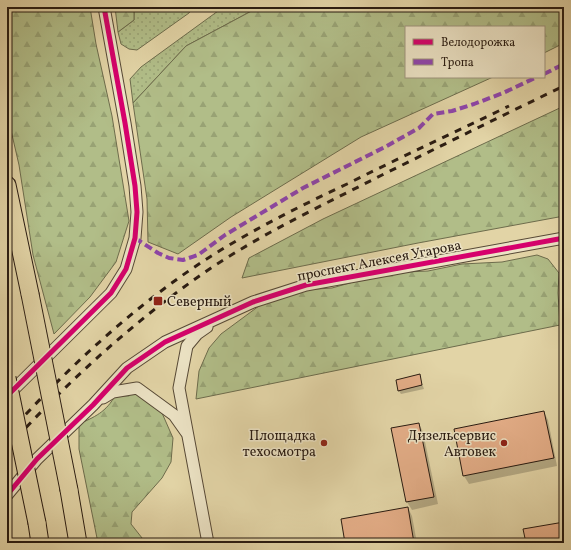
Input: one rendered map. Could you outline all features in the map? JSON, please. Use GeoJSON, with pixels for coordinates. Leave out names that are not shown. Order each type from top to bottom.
{"type":"FeatureCollection","features":[{"type":"Feature","properties":{"kind":"main road"},"geometry":{"type":"LineString","coordinates":[[7,185],[69,490],[78,543]]}},
{"type":"Feature","properties":{"kind":"main road"},"geometry":{"type":"LineString","coordinates":[[7,378],[40,543]]}},
{"type":"Feature","properties":{"kind":"street"},"geometry":{"type":"LineString","coordinates":[[7,396],[111,293],[126,269],[135,238],[137,212],[135,186],[104,7]]}},
{"type":"Feature","properties":{"kind":"street","name":"проспект Алексея Угарова"},"geometry":{"type":"LineString","coordinates":[[7,495],[37,459],[93,405],[126,368],[165,342],[253,302],[306,285],[564,238]]}},
{"type":"Feature","properties":{"kind":"street","name":"проспект Алексея Угарова"},"geometry":{"type":"LineString","coordinates":[[208,543],[179,388],[188,346],[198,334],[220,317]]}},
{"type":"Feature","properties":{"kind":"street","name":"проспект Алексея Угарова"},"geometry":{"type":"LineString","coordinates":[[93,405],[113,392],[137,388],[174,415],[188,436]]}},
{"type":"Feature","properties":{"kind":"green space"},"geometry":{"type":"Polygon","coordinates":[[[7,7],[90,7],[96,44],[112,116],[129,221],[116,262],[90,297],[54,334],[33,255],[19,165],[7,113],[7,7]]]}},
{"type":"Feature","properties":{"kind":"green space"},"geometry":{"type":"Polygon","coordinates":[[[115,7],[134,7],[134,20],[118,32],[115,7]]]}},
{"type":"Feature","properties":{"kind":"green space"},"geometry":{"type":"Polygon","coordinates":[[[134,7],[193,7],[189,13],[137,50],[129,49],[121,44],[118,32],[134,20],[134,7]]]}},
{"type":"Feature","properties":{"kind":"green space"},"geometry":{"type":"Polygon","coordinates":[[[227,7],[259,7],[186,46],[133,103],[130,79],[141,67],[218,11],[227,7]]]}},
{"type":"Feature","properties":{"kind":"green space"},"geometry":{"type":"Polygon","coordinates":[[[259,7],[564,7],[564,43],[545,52],[545,26],[405,26],[405,78],[491,78],[361,137],[231,217],[178,254],[148,242],[147,199],[133,103],[186,46],[259,7]]]}},
{"type":"Feature","properties":{"kind":"green space"},"geometry":{"type":"Polygon","coordinates":[[[564,106],[564,216],[242,278],[249,258],[323,219],[564,106]]]}},
{"type":"Feature","properties":{"kind":"green space"},"geometry":{"type":"Polygon","coordinates":[[[537,255],[548,259],[559,273],[558,293],[560,325],[196,399],[199,371],[209,348],[221,334],[263,303],[286,291],[332,288],[385,273],[428,271],[462,264],[502,262],[537,255]]]}},
{"type":"Feature","properties":{"kind":"green space"},"geometry":{"type":"Polygon","coordinates":[[[118,391],[137,393],[162,413],[173,438],[171,462],[162,478],[132,512],[131,524],[146,543],[98,543],[79,449],[79,424],[102,412],[118,391]]]}},
{"type":"Feature","properties":{"kind":"building"},"geometry":{"type":"Polygon","coordinates":[[[420,374],[422,385],[398,391],[396,380],[420,374]]]}},
{"type":"Feature","properties":{"kind":"building","name":"Дизельсервис Автовек"},"geometry":{"type":"Polygon","coordinates":[[[544,411],[554,458],[463,476],[454,429],[544,411]]]}},
{"type":"Feature","properties":{"kind":"building"},"geometry":{"type":"Polygon","coordinates":[[[419,423],[434,497],[406,502],[391,428],[419,423]]]}},
{"type":"Feature","properties":{"kind":"building"},"geometry":{"type":"Polygon","coordinates":[[[408,507],[414,543],[345,543],[341,519],[408,507]]]}},
{"type":"Feature","properties":{"kind":"building"},"geometry":{"type":"Polygon","coordinates":[[[564,522],[564,543],[526,543],[523,529],[564,522]]]}},
{"type":"Feature","properties":{"kind":"railway"},"geometry":{"type":"LineString","coordinates":[[7,448],[54,399],[104,352],[156,308],[211,268],[274,230],[450,141],[564,86]]}},
{"type":"Feature","properties":{"kind":"railway"},"geometry":{"type":"LineString","coordinates":[[7,435],[52,387],[100,341],[152,298],[205,260],[239,239],[292,211],[509,106]]}},
{"type":"Feature","properties":{"kind":"marked path"},"geometry":{"type":"LineString","coordinates":[[545,74],[564,64]]}},
{"type":"Feature","properties":{"kind":"marked path"},"geometry":{"type":"LineString","coordinates":[[135,238],[158,253],[169,258],[183,260],[198,255],[225,235],[303,188],[385,147],[419,128],[433,114],[452,111],[474,104],[503,93],[535,78]]}},
{"type":"Feature","properties":{"kind":"cycle path"},"geometry":{"type":"LineString","coordinates":[[7,396],[111,293],[126,269],[135,238],[137,212],[135,186],[104,7]]}},
{"type":"Feature","properties":{"kind":"cycle path"},"geometry":{"type":"LineString","coordinates":[[7,495],[37,459],[93,405],[127,368],[165,342],[253,302],[306,285],[564,238]]}},
{"type":"Feature","properties":{"kind":"place","name":"Северный"},"geometry":{"type":"Point","coordinates":[158,301]}},
{"type":"Feature","properties":{"kind":"place","name":"Площадка техосмотра"},"geometry":{"type":"Point","coordinates":[324,443]}},
{"type":"Feature","properties":{"kind":"place","name":"Дизельсервис Автовек"},"geometry":{"type":"Point","coordinates":[504,443]}}]}
